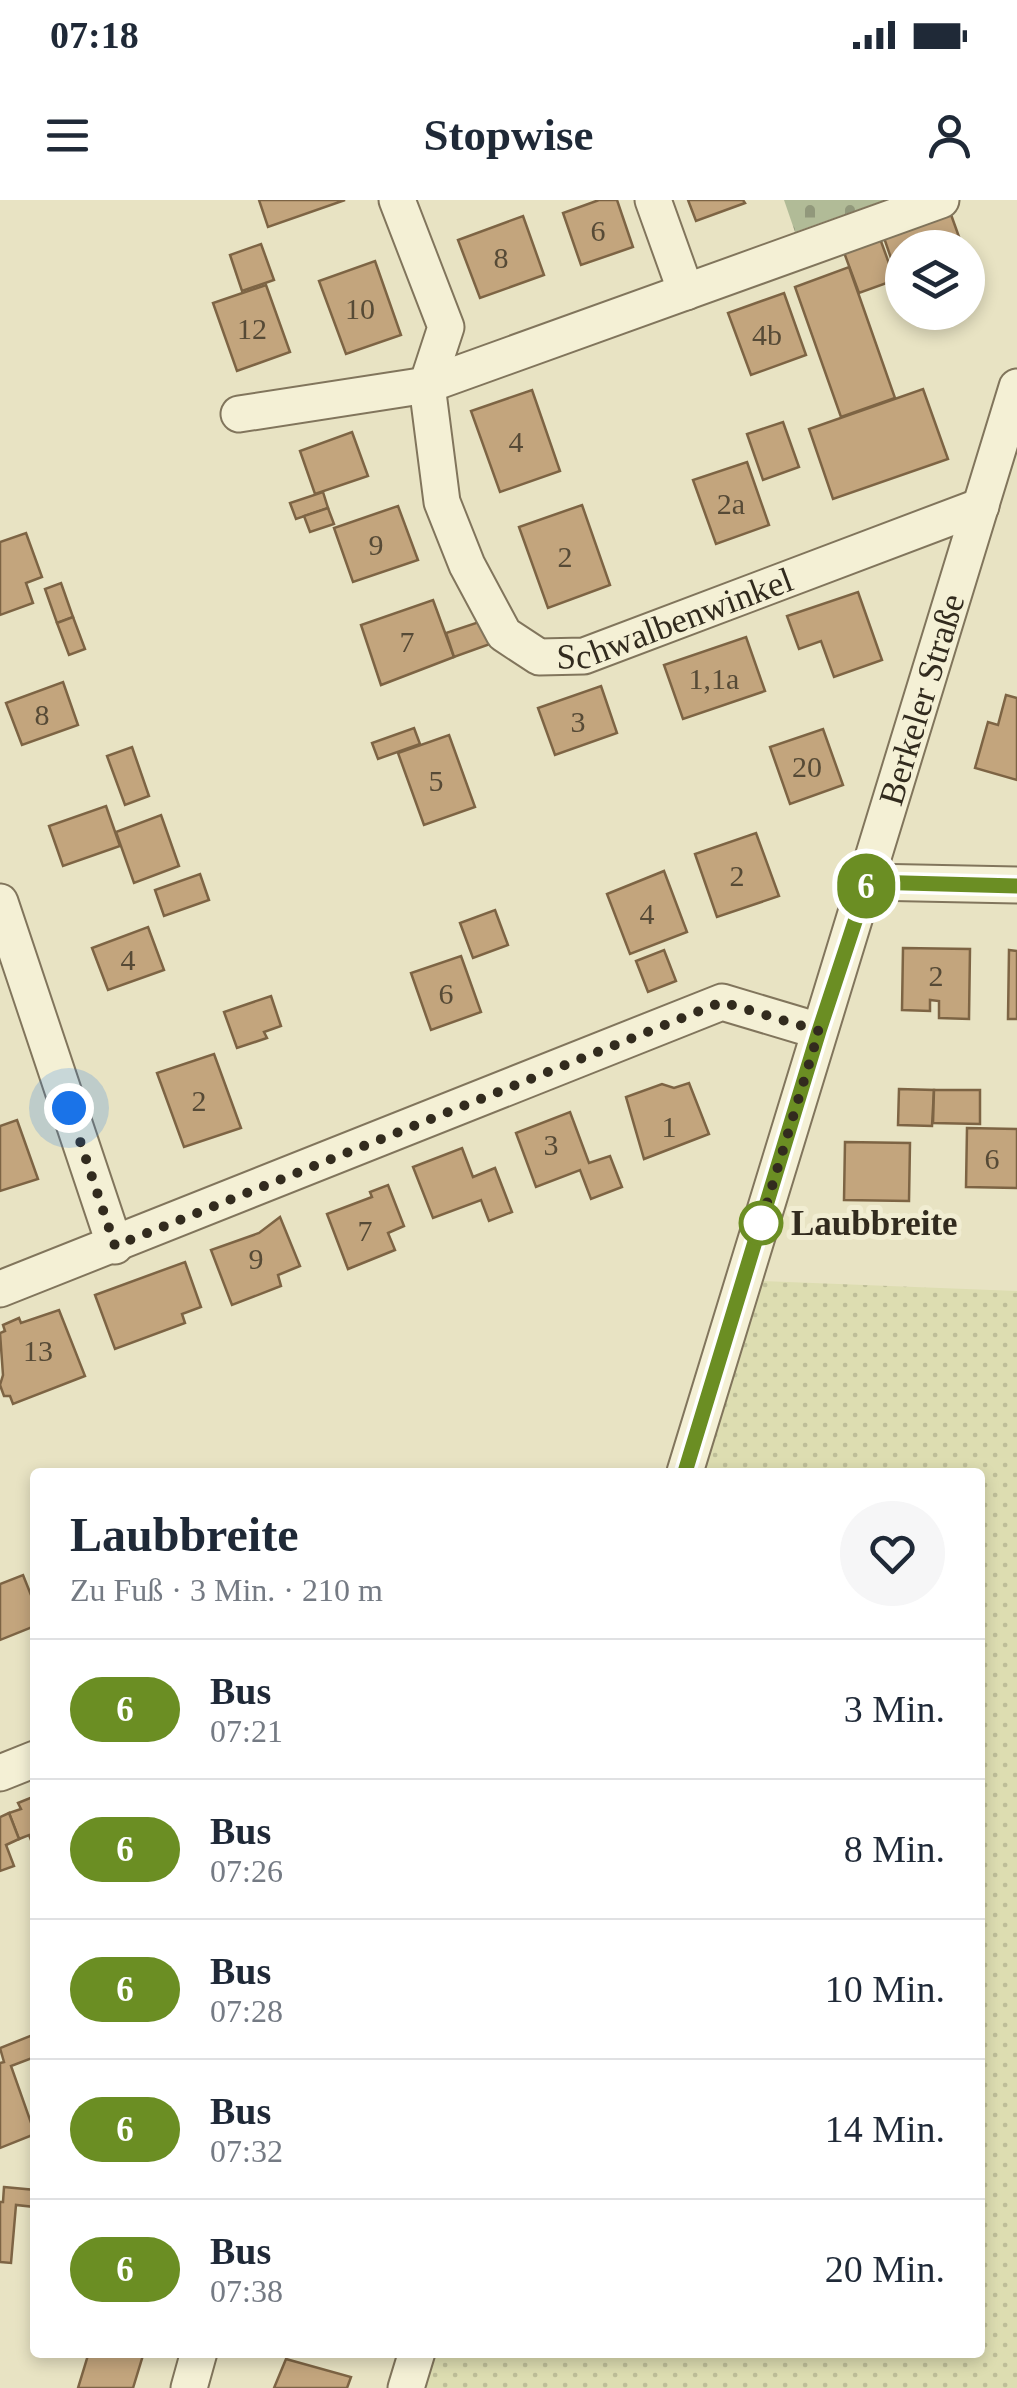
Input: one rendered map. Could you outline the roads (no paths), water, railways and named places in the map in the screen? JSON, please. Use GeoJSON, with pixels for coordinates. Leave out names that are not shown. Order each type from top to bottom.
{"type":"FeatureCollection","features":[{"type":"Feature","properties":{"kind":"street"},"geometry":{"type":"LineString","coordinates":[[397,200],[446,327],[427,385]]}},
{"type":"Feature","properties":{"kind":"street"},"geometry":{"type":"LineString","coordinates":[[652,200],[686,292]]}},
{"type":"Feature","properties":{"kind":"street"},"geometry":{"type":"LineString","coordinates":[[238,414],[427,385],[941,200]]}},
{"type":"Feature","properties":{"kind":"street","name":"Schwalbenwinkel"},"geometry":{"type":"LineString","coordinates":[[427,385],[442,502],[461,550],[504,634],[540,657],[584,656],[981,506]]}},
{"type":"Feature","properties":{"kind":"street","name":"Berkeler Straße"},"geometry":{"type":"LineString","coordinates":[[686,1468],[1017,387]]}},
{"type":"Feature","properties":{"kind":"street"},"geometry":{"type":"LineString","coordinates":[[868,882],[1017,886]]}},
{"type":"Feature","properties":{"kind":"street"},"geometry":{"type":"LineString","coordinates":[[0,902],[115,1246]]}},
{"type":"Feature","properties":{"kind":"street"},"geometry":{"type":"LineString","coordinates":[[0,1289],[722,1002],[819,1031]]}},
{"type":"Feature","properties":{"kind":"street"},"geometry":{"type":"LineString","coordinates":[[0,1773],[30,1761]]}},
{"type":"Feature","properties":{"kind":"street"},"geometry":{"type":"LineString","coordinates":[[189,2388],[197,2358]]}},
{"type":"Feature","properties":{"kind":"street"},"geometry":{"type":"LineString","coordinates":[[406,2388],[415,2358]]}},
{"type":"Feature","properties":{"kind":"place","name":"Laubbreite"},"geometry":{"type":"Point","coordinates":[761,1223]}}]}
